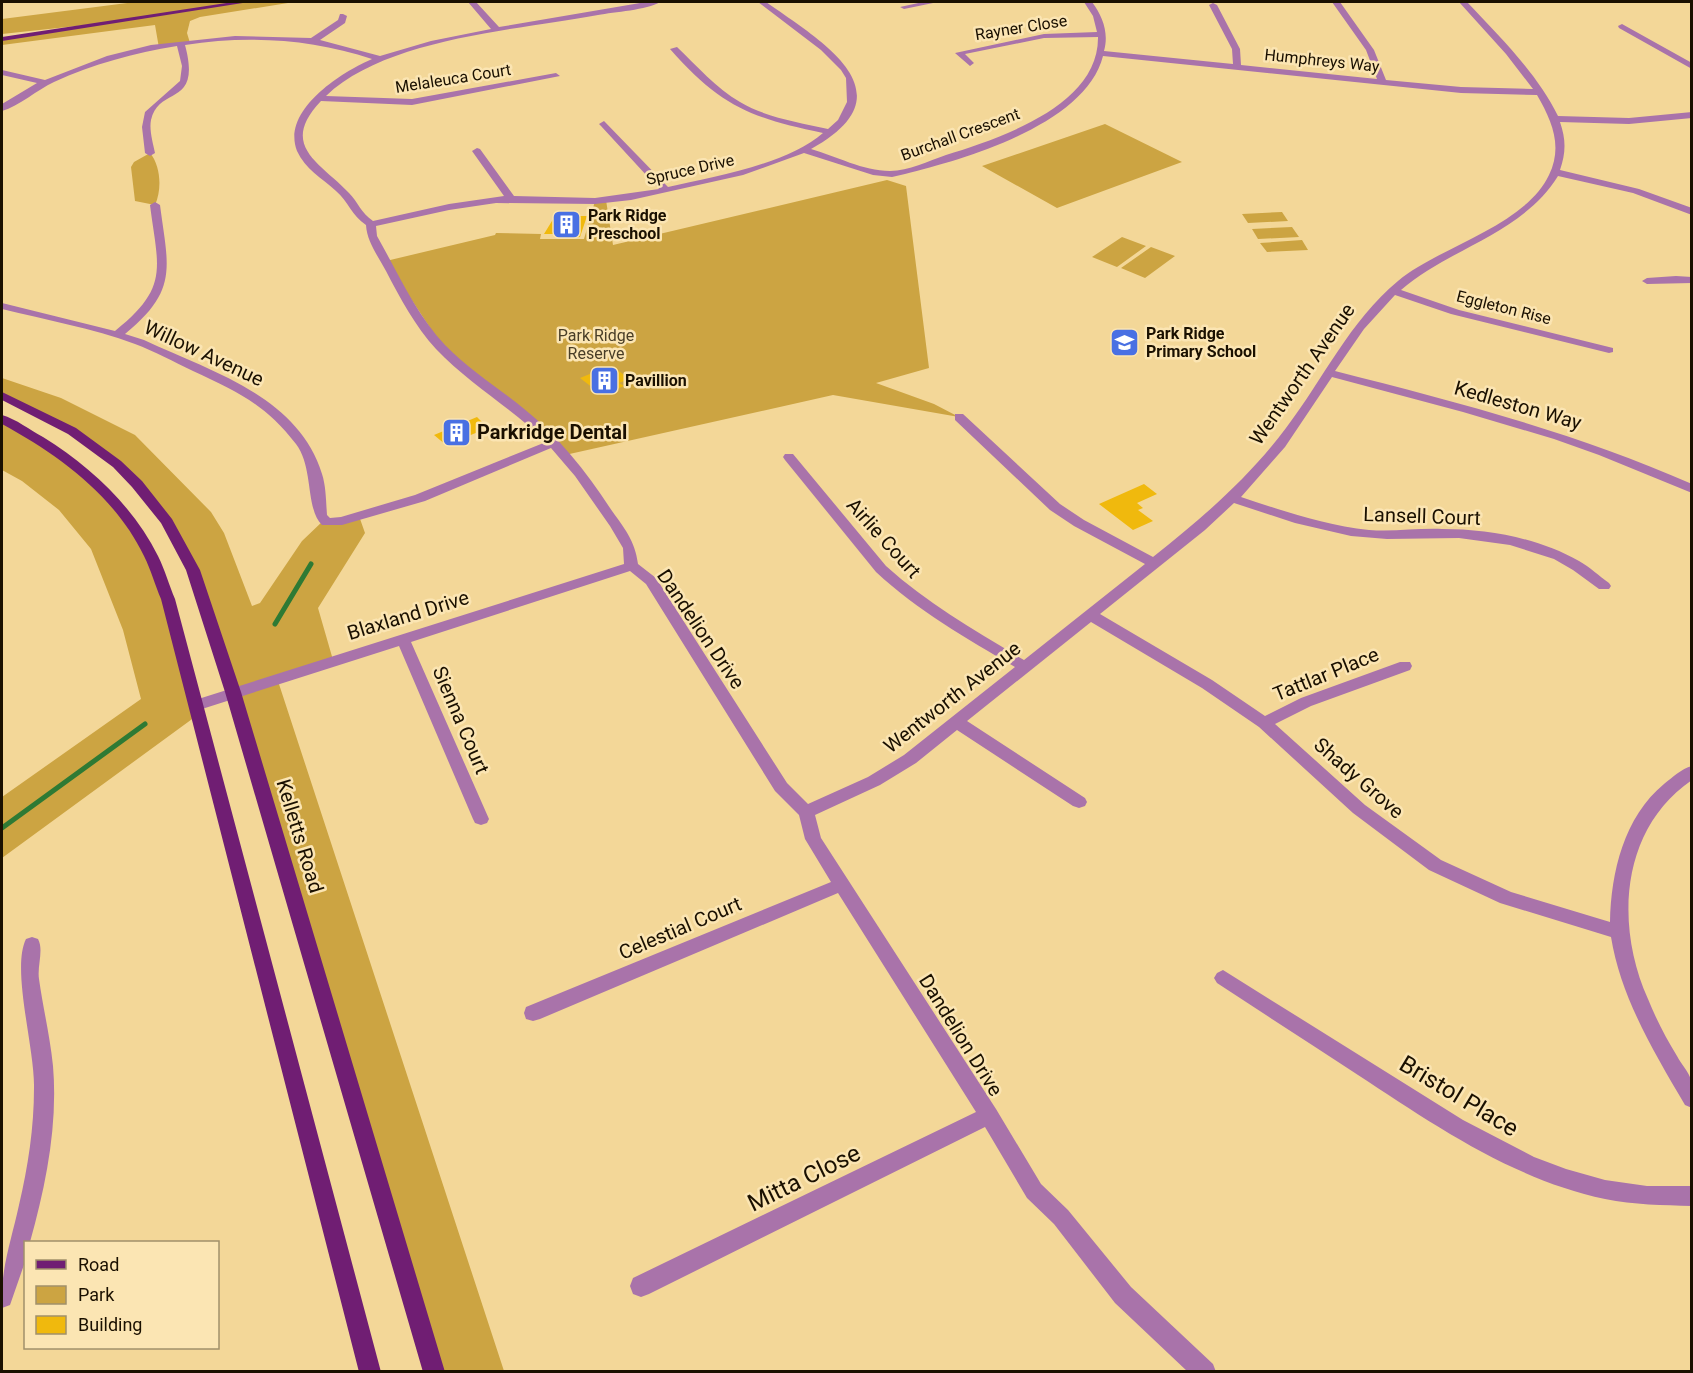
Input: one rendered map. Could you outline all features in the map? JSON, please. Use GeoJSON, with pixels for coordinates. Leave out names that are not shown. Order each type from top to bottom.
{"type":"FeatureCollection","features":[{"type":"Feature","properties":{"kind":"main road"},"geometry":{"type":"LineString","coordinates":[[2,39],[245,2]]}},
{"type":"Feature","properties":{"kind":"main road"},"geometry":{"type":"LineString","coordinates":[[2,34],[132,20]]}},
{"type":"Feature","properties":{"kind":"main road","name":"Kelletts Road"},"geometry":{"type":"LineString","coordinates":[[2,396],[45,416],[94,446],[117,464],[153,502],[176,536],[194,570],[434,1371]]}},
{"type":"Feature","properties":{"kind":"main road"},"geometry":{"type":"LineString","coordinates":[[2,419],[42,441],[85,472],[108,494],[129,520],[151,556],[168,598],[370,1371]]}},
{"type":"Feature","properties":{"kind":"street"},"geometry":{"type":"LineString","coordinates":[[472,2],[496,29]]}},
{"type":"Feature","properties":{"kind":"street","name":"Dandelion Drive"},"geometry":{"type":"LineString","coordinates":[[656,2],[617,5],[496,29],[379,58],[335,83],[318,98],[303,117],[299,140],[301,149],[312,166],[347,195],[360,216],[371,224],[372,236],[437,343],[470,375],[518,410],[554,443],[584,478],[629,546],[632,566],[651,581],[781,787],[806,812],[813,839],[989,1115],[1034,1191],[1061,1217],[1124,1294],[1201,1370]]}},
{"type":"Feature","properties":{"kind":"street","name":"Spruce Drive"},"geometry":{"type":"LineString","coordinates":[[371,224],[465,204],[510,198],[597,201],[665,190],[760,168],[805,150],[831,132],[847,114],[852,102],[852,85],[848,74],[835,57],[762,2]]}},
{"type":"Feature","properties":{"kind":"street"},"geometry":{"type":"LineString","coordinates":[[904,7],[933,2]]}},
{"type":"Feature","properties":{"kind":"street","name":"Burchall Crescent"},"geometry":{"type":"LineString","coordinates":[[805,150],[886,177],[979,147],[1041,119],[1071,98],[1088,81],[1101,53],[1103,34],[1099,20],[1088,2]]}},
{"type":"Feature","properties":{"kind":"street"},"geometry":{"type":"LineString","coordinates":[[1335,2],[1375,57],[1381,70],[1382,82]]}},
{"type":"Feature","properties":{"kind":"street","name":"Wentworth Avenue"},"geometry":{"type":"LineString","coordinates":[[806,812],[888,773],[957,722],[1155,564],[1232,498],[1279,446],[1304,413],[1351,335],[1393,291],[1424,267],[1515,216],[1541,195],[1555,172],[1561,153],[1562,142],[1556,118],[1541,92],[1463,2]]}},
{"type":"Feature","properties":{"kind":"street"},"geometry":{"type":"LineString","coordinates":[[1213,5],[1236,49],[1237,67]]}},
{"type":"Feature","properties":{"kind":"street"},"geometry":{"type":"LineString","coordinates":[[313,41],[342,21],[343,16]]}},
{"type":"Feature","properties":{"kind":"street"},"geometry":{"type":"LineString","coordinates":[[1622,26],[1692,67]]}},
{"type":"Feature","properties":{"kind":"street","name":"Rayner Close"},"geometry":{"type":"LineString","coordinates":[[970,63],[959,53],[1044,36],[1103,34]]}},
{"type":"Feature","properties":{"kind":"street"},"geometry":{"type":"LineString","coordinates":[[2,108],[44,82],[123,56],[181,45],[246,39],[313,41],[379,58]]}},
{"type":"Feature","properties":{"kind":"street"},"geometry":{"type":"LineString","coordinates":[[150,153],[146,124],[149,113],[152,108],[180,86],[186,76],[181,45]]}},
{"type":"Feature","properties":{"kind":"street"},"geometry":{"type":"LineString","coordinates":[[674,49],[730,99],[747,110],[831,132]]}},
{"type":"Feature","properties":{"kind":"street","name":"Humphreys Way"},"geometry":{"type":"LineString","coordinates":[[1101,53],[1477,91],[1541,92]]}},
{"type":"Feature","properties":{"kind":"street"},"geometry":{"type":"LineString","coordinates":[[2,73],[44,82]]}},
{"type":"Feature","properties":{"kind":"street","name":"Melaleuca Court"},"geometry":{"type":"LineString","coordinates":[[318,98],[412,102],[556,76]]}},
{"type":"Feature","properties":{"kind":"street"},"geometry":{"type":"LineString","coordinates":[[1556,118],[1629,120],[1692,115]]}},
{"type":"Feature","properties":{"kind":"street"},"geometry":{"type":"LineString","coordinates":[[604,124],[665,190]]}},
{"type":"Feature","properties":{"kind":"street"},"geometry":{"type":"LineString","coordinates":[[477,151],[510,198]]}},
{"type":"Feature","properties":{"kind":"street"},"geometry":{"type":"LineString","coordinates":[[1555,172],[1617,186],[1690,210]]}},
{"type":"Feature","properties":{"kind":"street"},"geometry":{"type":"LineString","coordinates":[[117,334],[147,311],[160,290],[162,272],[155,205]]}},
{"type":"Feature","properties":{"kind":"street"},"geometry":{"type":"LineString","coordinates":[[1647,282],[1692,280]]}},
{"type":"Feature","properties":{"kind":"street","name":"Eggleton Rise"},"geometry":{"type":"LineString","coordinates":[[1393,291],[1455,312],[1610,350]]}},
{"type":"Feature","properties":{"kind":"street","name":"Willow Avenue"},"geometry":{"type":"LineString","coordinates":[[2,306],[117,334],[161,351],[237,386],[274,411],[293,431],[308,455],[316,475],[321,516],[327,522],[342,521],[420,498],[554,443]]}},
{"type":"Feature","properties":{"kind":"street","name":"Kedleston Way"},"geometry":{"type":"LineString","coordinates":[[1328,373],[1558,436],[1623,459],[1692,489]]}},
{"type":"Feature","properties":{"kind":"street"},"geometry":{"type":"LineString","coordinates":[[959,417],[1055,507],[1079,523],[1155,564]]}},
{"type":"Feature","properties":{"kind":"street","name":"Airlie Court"},"geometry":{"type":"LineString","coordinates":[[789,457],[881,569],[896,584],[921,603],[1025,667]]}},
{"type":"Feature","properties":{"kind":"street","name":"Lansell Court"},"geometry":{"type":"LineString","coordinates":[[1232,498],[1292,519],[1349,532],[1393,536],[1457,534],[1543,550],[1576,565],[1604,586]]}},
{"type":"Feature","properties":{"kind":"street","name":"Blaxland Drive"},"geometry":{"type":"LineString","coordinates":[[197,705],[632,566]]}},
{"type":"Feature","properties":{"kind":"street","name":"Shady Grove"},"geometry":{"type":"LineString","coordinates":[[1091,615],[1208,684],[1264,723],[1359,809],[1435,865],[1506,898],[1619,932]]}},
{"type":"Feature","properties":{"kind":"street","name":"Sienna Court"},"geometry":{"type":"LineString","coordinates":[[403,639],[481,819]]}},
{"type":"Feature","properties":{"kind":"street","name":"Tattlar Place"},"geometry":{"type":"LineString","coordinates":[[1264,723],[1306,702],[1405,666]]}},
{"type":"Feature","properties":{"kind":"street"},"geometry":{"type":"LineString","coordinates":[[957,722],[1078,802]]}},
{"type":"Feature","properties":{"kind":"street"},"geometry":{"type":"LineString","coordinates":[[1692,772],[1675,783],[1656,802],[1634,836],[1622,880],[1619,932],[1629,968],[1648,1018],[1692,1099]]}},
{"type":"Feature","properties":{"kind":"street","name":"Celestial Court"},"geometry":{"type":"LineString","coordinates":[[533,1013],[843,884]]}},
{"type":"Feature","properties":{"kind":"street"},"geometry":{"type":"LineString","coordinates":[[2,1296],[28,1208],[42,1133],[44,1076],[30,978],[32,944]]}},
{"type":"Feature","properties":{"kind":"street","name":"Bristol Place"},"geometry":{"type":"LineString","coordinates":[[1223,978],[1458,1128],[1521,1163],[1612,1191],[1663,1197],[1692,1196]]}},
{"type":"Feature","properties":{"kind":"street","name":"Mitta Close"},"geometry":{"type":"LineString","coordinates":[[641,1286],[989,1115]]}},
{"type":"Feature","properties":{"kind":"green space"},"geometry":{"type":"Polygon","coordinates":[[[135,2],[294,2],[200,17],[190,21],[187,33],[190,43],[159,48],[155,25],[2,45],[2,39],[114,22],[2,34],[2,19],[135,2]]]}},
{"type":"Feature","properties":{"kind":"green space"},"geometry":{"type":"Polygon","coordinates":[[[1105,124],[1182,162],[1057,208],[982,166],[1105,124]]]}},
{"type":"Feature","properties":{"kind":"green space"},"geometry":{"type":"Polygon","coordinates":[[[150,153],[154,158],[159,178],[159,192],[155,205],[135,201],[131,167],[134,162],[150,153]]]}},
{"type":"Feature","properties":{"kind":"green space","name":"Park Ridge Reserve"},"geometry":{"type":"Polygon","coordinates":[[[887,180],[906,186],[929,368],[876,383],[934,404],[959,417],[833,395],[565,455],[446,352],[386,261],[496,233],[541,234],[540,239],[584,239],[595,201],[606,200],[613,245],[887,180]]]}},
{"type":"Feature","properties":{"kind":"green space"},"geometry":{"type":"Polygon","coordinates":[[[1282,212],[1288,221],[1248,223],[1242,214],[1282,212]]]}},
{"type":"Feature","properties":{"kind":"green space"},"geometry":{"type":"Polygon","coordinates":[[[1292,227],[1299,237],[1258,239],[1252,229],[1292,227]]]}},
{"type":"Feature","properties":{"kind":"green space"},"geometry":{"type":"Polygon","coordinates":[[[1122,237],[1146,246],[1117,267],[1092,257],[1122,237]]]}},
{"type":"Feature","properties":{"kind":"green space"},"geometry":{"type":"Polygon","coordinates":[[[1302,240],[1308,250],[1267,252],[1260,243],[1302,240]]]}},
{"type":"Feature","properties":{"kind":"green space"},"geometry":{"type":"Polygon","coordinates":[[[1151,247],[1175,256],[1145,278],[1121,268],[1151,247]]]}},
{"type":"Feature","properties":{"kind":"green space"},"geometry":{"type":"Polygon","coordinates":[[[2,378],[61,398],[135,435],[211,512],[224,533],[252,606],[260,603],[302,541],[324,520],[359,516],[365,533],[318,608],[333,660],[277,678],[504,1371],[434,1371],[233,692],[176,536],[117,464],[27,407],[2,396],[2,378]]]}},
{"type":"Feature","properties":{"kind":"green space"},"geometry":{"type":"Polygon","coordinates":[[[2,419],[85,472],[151,556],[199,714],[2,858],[2,797],[141,699],[123,630],[91,549],[59,510],[22,481],[2,470],[2,419]]]}},
{"type":"Feature","properties":{"kind":"building","name":"Park Ridge Preschool"},"geometry":{"type":"Polygon","coordinates":[[[555,216],[587,216],[580,237],[558,238],[559,234],[544,234],[555,216]]]}},
{"type":"Feature","properties":{"kind":"building","name":"Pavillion"},"geometry":{"type":"Polygon","coordinates":[[[615,368],[629,379],[619,383],[624,386],[602,395],[580,378],[602,369],[605,372],[615,368]]]}},
{"type":"Feature","properties":{"kind":"building","name":"Parkridge Dental"},"geometry":{"type":"Polygon","coordinates":[[[477,417],[488,428],[446,445],[434,435],[477,417]]]}},
{"type":"Feature","properties":{"kind":"building"},"geometry":{"type":"Polygon","coordinates":[[[1144,484],[1157,494],[1137,503],[1143,508],[1138,510],[1153,521],[1133,530],[1099,504],[1144,484]]]}},
{"type":"Feature","properties":{"kind":"waterway"},"geometry":{"type":"LineString","coordinates":[[275,624],[311,564]]}},
{"type":"Feature","properties":{"kind":"waterway"},"geometry":{"type":"LineString","coordinates":[[2,828],[145,724]]}},
{"type":"Feature","properties":{"kind":"place","name":"Park Ridge Preschool"},"geometry":{"type":"Point","coordinates":[567,224]}},
{"type":"Feature","properties":{"kind":"place","name":"Park Ridge Primary School"},"geometry":{"type":"Point","coordinates":[1125,342]}},
{"type":"Feature","properties":{"kind":"place","name":"Pavillion"},"geometry":{"type":"Point","coordinates":[604,380]}},
{"type":"Feature","properties":{"kind":"place","name":"Parkridge Dental"},"geometry":{"type":"Point","coordinates":[456,432]}}]}
